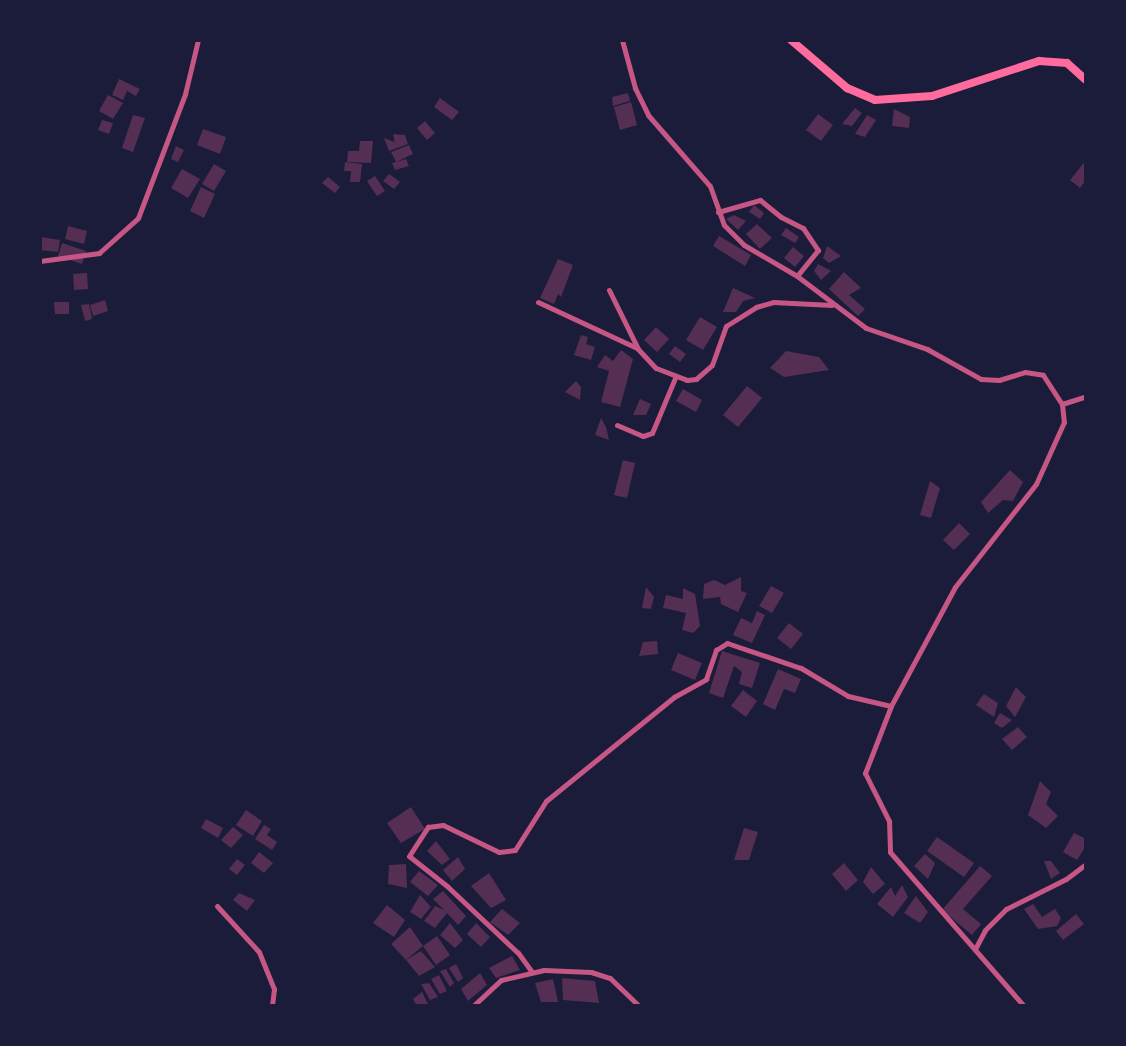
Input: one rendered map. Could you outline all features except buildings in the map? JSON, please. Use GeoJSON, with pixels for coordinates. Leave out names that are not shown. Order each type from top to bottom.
{"type":"FeatureCollection","features":[{"type":"Feature","properties":{"kind":"main road"},"geometry":{"type":"LineString","coordinates":[[791,40],[847,88],[875,100],[932,96],[1039,61],[1067,63],[1086,80]]}},
{"type":"Feature","properties":{"kind":"street"},"geometry":{"type":"LineString","coordinates":[[40,261],[99,253],[138,218],[179,112],[198,40]]}},
{"type":"Feature","properties":{"kind":"street"},"geometry":{"type":"LineString","coordinates":[[622,40],[635,88],[648,115],[710,186],[724,225],[744,245],[797,276],[866,328],[927,349],[981,379],[999,380],[1024,372],[1042,375],[1062,404],[1064,422],[1036,484],[959,581],[891,706],[865,773],[889,821],[890,852],[1024,1005]]}},
{"type":"Feature","properties":{"kind":"street"},"geometry":{"type":"LineString","coordinates":[[718,212],[760,200],[803,228],[818,249],[797,276]]}},
{"type":"Feature","properties":{"kind":"street"},"geometry":{"type":"LineString","coordinates":[[609,290],[638,349],[656,368],[675,378],[696,379],[705,373],[712,365],[726,327],[756,307],[773,303],[834,306]]}},
{"type":"Feature","properties":{"kind":"street"},"geometry":{"type":"LineString","coordinates":[[538,302],[638,349]]}},
{"type":"Feature","properties":{"kind":"street"},"geometry":{"type":"LineString","coordinates":[[617,426],[643,436],[652,434],[675,378]]}},
{"type":"Feature","properties":{"kind":"street"},"geometry":{"type":"LineString","coordinates":[[1062,404],[1086,396]]}},
{"type":"Feature","properties":{"kind":"street"},"geometry":{"type":"LineString","coordinates":[[531,972],[518,953],[447,886],[411,858],[409,852],[420,844],[425,830],[437,824],[499,852],[515,850],[546,801],[660,708],[706,679],[716,650],[733,643],[801,668],[848,696],[891,706]]}},
{"type":"Feature","properties":{"kind":"street"},"geometry":{"type":"LineString","coordinates":[[975,949],[986,930],[1006,909],[1066,879],[1086,864]]}},
{"type":"Feature","properties":{"kind":"street"},"geometry":{"type":"LineString","coordinates":[[217,906],[260,952],[274,989],[272,1005]]}},
{"type":"Feature","properties":{"kind":"street"},"geometry":{"type":"LineString","coordinates":[[473,1005],[501,980],[531,972],[564,970],[610,978],[639,1005]]}}]}
